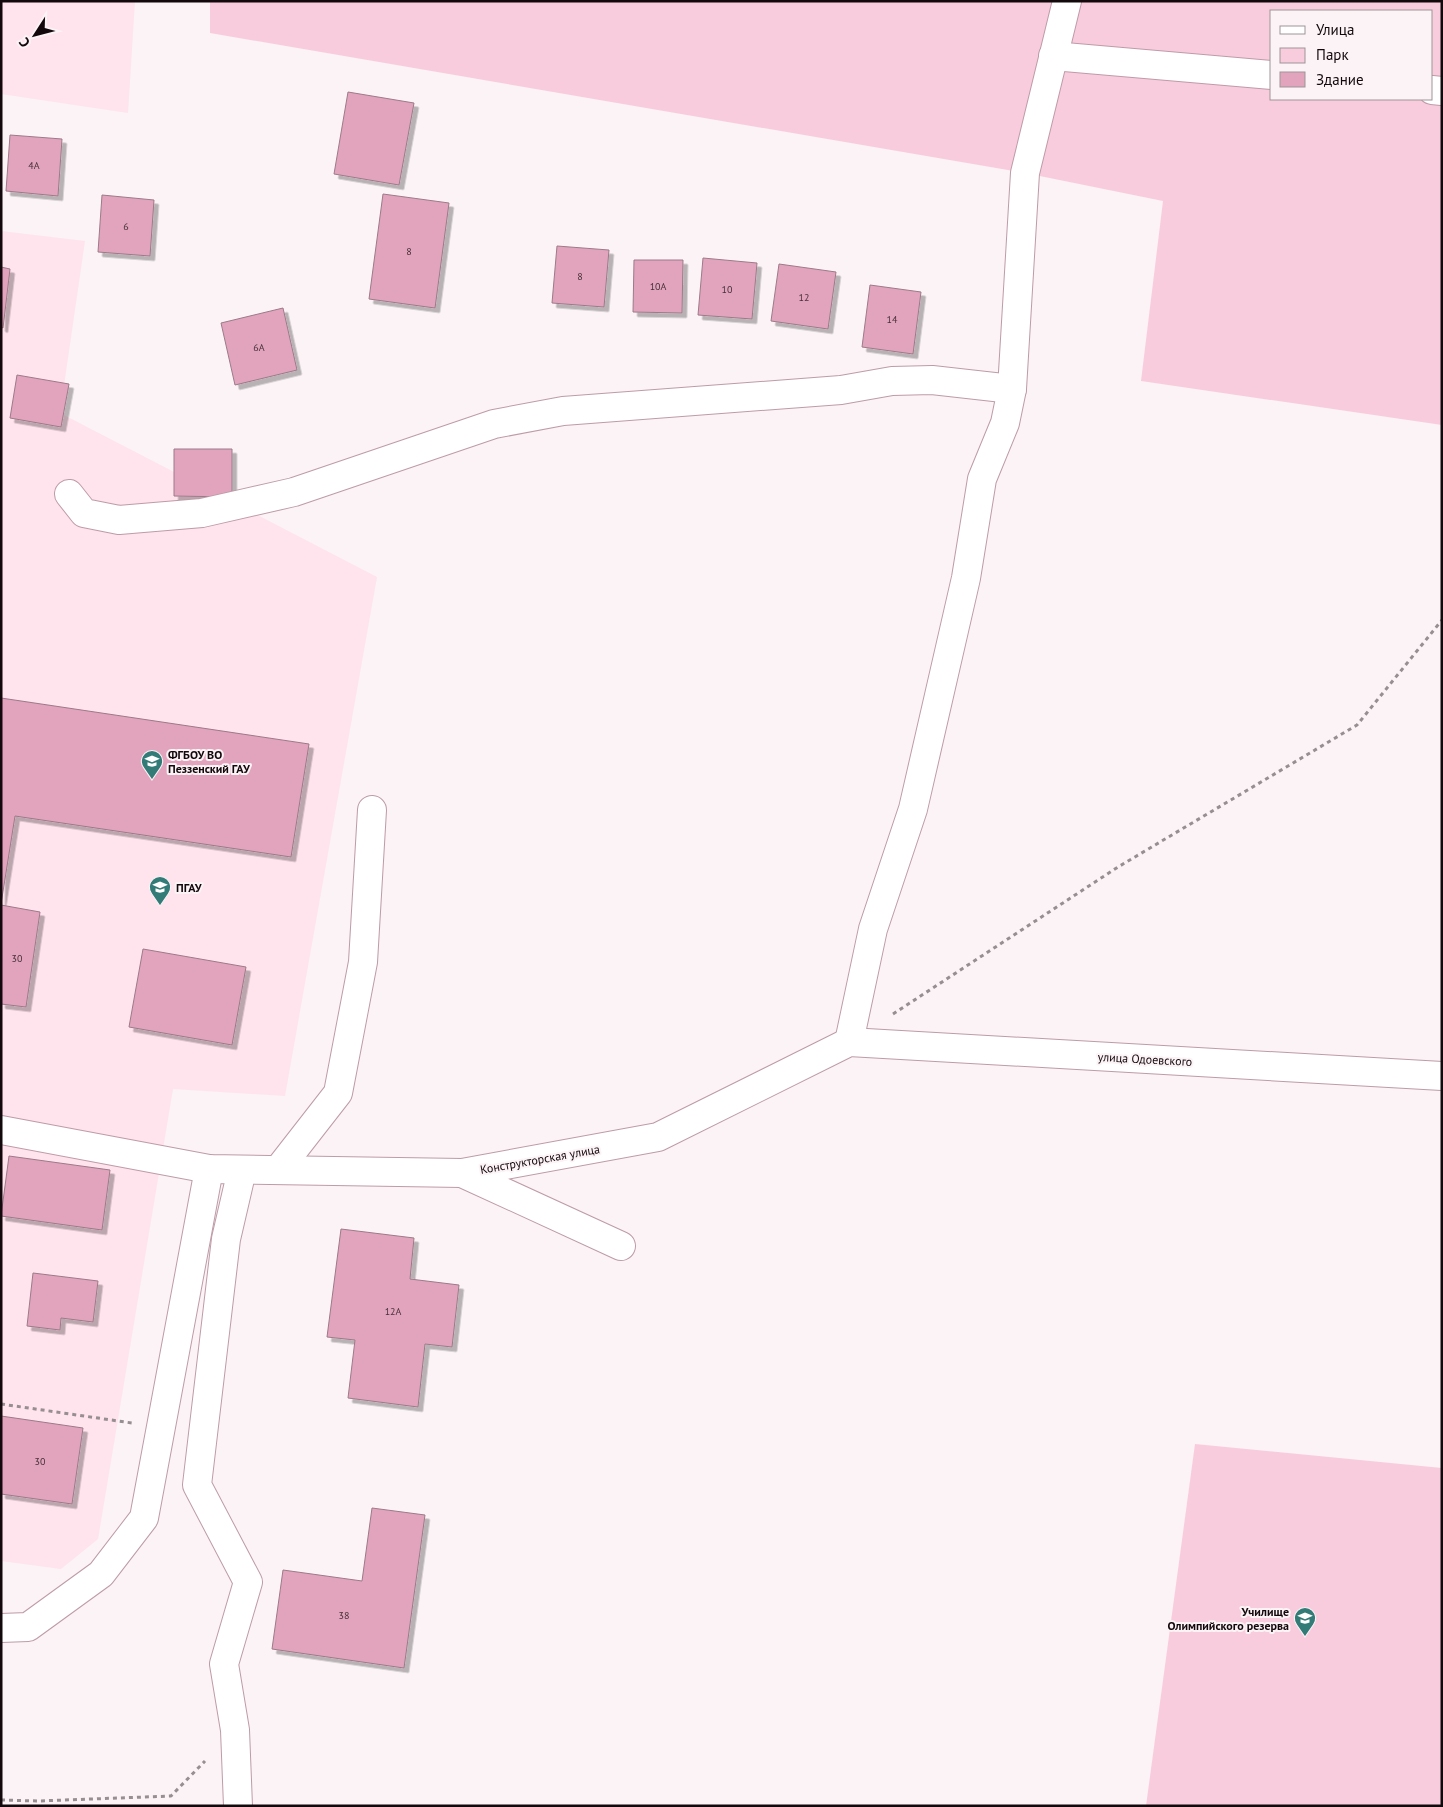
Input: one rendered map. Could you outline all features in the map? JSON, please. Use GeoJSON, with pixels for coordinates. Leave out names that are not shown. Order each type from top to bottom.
{"type":"FeatureCollection","features":[{"type":"Feature","properties":{"kind":"street"},"geometry":{"type":"LineString","coordinates":[[848,1042],[873,929],[913,809],[966,578],[982,479],[1005,423],[1012,389],[1026,173],[1067,1]]}},
{"type":"Feature","properties":{"kind":"street"},"geometry":{"type":"LineString","coordinates":[[1053,56],[1270,75]]}},
{"type":"Feature","properties":{"kind":"street"},"geometry":{"type":"LineString","coordinates":[[69,494],[84,513],[119,520],[202,513],[294,492],[494,424],[563,411],[841,390],[892,381],[932,380],[1012,389]]}},
{"type":"Feature","properties":{"kind":"street"},"geometry":{"type":"LineString","coordinates":[[278,1170],[338,1093],[363,962],[372,810]]}},
{"type":"Feature","properties":{"kind":"street","name":"улица Одоевского"},"geometry":{"type":"LineString","coordinates":[[848,1042],[1442,1076]]}},
{"type":"Feature","properties":{"kind":"street","name":"Конструкторская улица"},"geometry":{"type":"LineString","coordinates":[[1,1130],[209,1169],[462,1173],[658,1137],[848,1042]]}},
{"type":"Feature","properties":{"kind":"street"},"geometry":{"type":"LineString","coordinates":[[1,1628],[28,1628],[102,1574],[144,1518],[209,1169]]}},
{"type":"Feature","properties":{"kind":"street"},"geometry":{"type":"LineString","coordinates":[[238,1806],[235,1730],[224,1664],[248,1582],[197,1485],[226,1239],[242,1170]]}},
{"type":"Feature","properties":{"kind":"street"},"geometry":{"type":"LineString","coordinates":[[462,1173],[621,1246]]}},
{"type":"Feature","properties":{"kind":"path"},"geometry":{"type":"LineString","coordinates":[[889,1016],[1118,867],[1357,725],[1442,620]]}},
{"type":"Feature","properties":{"kind":"path"},"geometry":{"type":"LineString","coordinates":[[1,1404],[160,1428]]}},
{"type":"Feature","properties":{"kind":"path"},"geometry":{"type":"LineString","coordinates":[[1,1800],[39,1802],[171,1796],[235,1730]]}},
{"type":"Feature","properties":{"kind":"shaded area"},"geometry":{"type":"Polygon","coordinates":[[[1,1],[135,1],[128,113],[1,94],[1,1]]]}},
{"type":"Feature","properties":{"kind":"shaded area","name":"ПГАУ"},"geometry":{"type":"Polygon","coordinates":[[[1,231],[85,241],[60,413],[377,577],[285,1096],[173,1089],[98,1539],[61,1569],[1,1561],[1,231]]]}},
{"type":"Feature","properties":{"kind":"green space"},"geometry":{"type":"Polygon","coordinates":[[[210,1],[1442,1],[1442,425],[1141,381],[1163,201],[1025,173],[210,33],[210,1]]]}},
{"type":"Feature","properties":{"kind":"green space","name":"Училище Олимпийского резерва"},"geometry":{"type":"Polygon","coordinates":[[[1195,1444],[1442,1468],[1442,1806],[1146,1806],[1195,1444]]]}},
{"type":"Feature","properties":{"kind":"building"},"geometry":{"type":"Polygon","coordinates":[[[348,92],[414,103],[399,185],[334,174],[348,92]]]}},
{"type":"Feature","properties":{"kind":"building"},"geometry":{"type":"Polygon","coordinates":[[[10,135],[62,139],[58,196],[6,191],[10,135]]]}},
{"type":"Feature","properties":{"kind":"building"},"geometry":{"type":"Polygon","coordinates":[[[383,194],[449,203],[435,308],[369,299],[383,194]]]}},
{"type":"Feature","properties":{"kind":"building"},"geometry":{"type":"Polygon","coordinates":[[[102,195],[154,200],[150,256],[98,252],[102,195]]]}},
{"type":"Feature","properties":{"kind":"building"},"geometry":{"type":"Polygon","coordinates":[[[557,246],[609,250],[604,307],[552,303],[557,246]]]}},
{"type":"Feature","properties":{"kind":"building"},"geometry":{"type":"Polygon","coordinates":[[[703,258],[757,263],[752,319],[698,315],[703,258]]]}},
{"type":"Feature","properties":{"kind":"building"},"geometry":{"type":"Polygon","coordinates":[[[634,260],[683,260],[682,313],[633,312],[634,260]]]}},
{"type":"Feature","properties":{"kind":"building"},"geometry":{"type":"Polygon","coordinates":[[[779,264],[836,272],[828,329],[771,321],[779,264]]]}},
{"type":"Feature","properties":{"kind":"building"},"geometry":{"type":"Polygon","coordinates":[[[1,267],[10,269],[3,328],[1,327],[1,267]]]}},
{"type":"Feature","properties":{"kind":"building"},"geometry":{"type":"Polygon","coordinates":[[[870,285],[921,292],[913,354],[862,347],[870,285]]]}},
{"type":"Feature","properties":{"kind":"building"},"geometry":{"type":"Polygon","coordinates":[[[283,308],[297,370],[235,385],[221,323],[283,308]]]}},
{"type":"Feature","properties":{"kind":"building"},"geometry":{"type":"Polygon","coordinates":[[[17,375],[69,384],[61,427],[10,418],[17,375]]]}},
{"type":"Feature","properties":{"kind":"building"},"geometry":{"type":"Polygon","coordinates":[[[174,449],[232,449],[232,497],[174,496],[174,449]]]}},
{"type":"Feature","properties":{"kind":"building","name":"ФГБОУ ВО Пеззенский ГАУ"},"geometry":{"type":"Polygon","coordinates":[[[1,698],[309,744],[291,857],[15,816],[1,904],[1,698]]]}},
{"type":"Feature","properties":{"kind":"building"},"geometry":{"type":"Polygon","coordinates":[[[1,905],[40,912],[26,1007],[1,1004],[1,905]]]}},
{"type":"Feature","properties":{"kind":"building"},"geometry":{"type":"Polygon","coordinates":[[[143,949],[246,967],[232,1045],[129,1027],[143,949]]]}},
{"type":"Feature","properties":{"kind":"building"},"geometry":{"type":"Polygon","coordinates":[[[9,1156],[110,1170],[102,1230],[1,1216],[9,1156]]]}},
{"type":"Feature","properties":{"kind":"building"},"geometry":{"type":"Polygon","coordinates":[[[341,1229],[414,1238],[410,1279],[459,1285],[452,1347],[425,1344],[418,1407],[348,1398],[355,1340],[327,1337],[341,1229]]]}},
{"type":"Feature","properties":{"kind":"building"},"geometry":{"type":"Polygon","coordinates":[[[33,1273],[98,1281],[93,1322],[61,1318],[60,1330],[27,1326],[33,1273]]]}},
{"type":"Feature","properties":{"kind":"building"},"geometry":{"type":"Polygon","coordinates":[[[1,1416],[83,1428],[72,1504],[1,1494],[1,1416]]]}},
{"type":"Feature","properties":{"kind":"building"},"geometry":{"type":"Polygon","coordinates":[[[372,1508],[425,1515],[404,1668],[272,1649],[283,1570],[362,1581],[372,1508]]]}},
{"type":"Feature","properties":{"kind":"place","name":"ФГБОУ ВО Пеззенский ГАУ"},"geometry":{"type":"Point","coordinates":[152,780]}},
{"type":"Feature","properties":{"kind":"place","name":"ПГАУ"},"geometry":{"type":"Point","coordinates":[160,906]}},
{"type":"Feature","properties":{"kind":"place","name":"Училище Олимпийского резерва"},"geometry":{"type":"Point","coordinates":[1305,1637]}}]}
